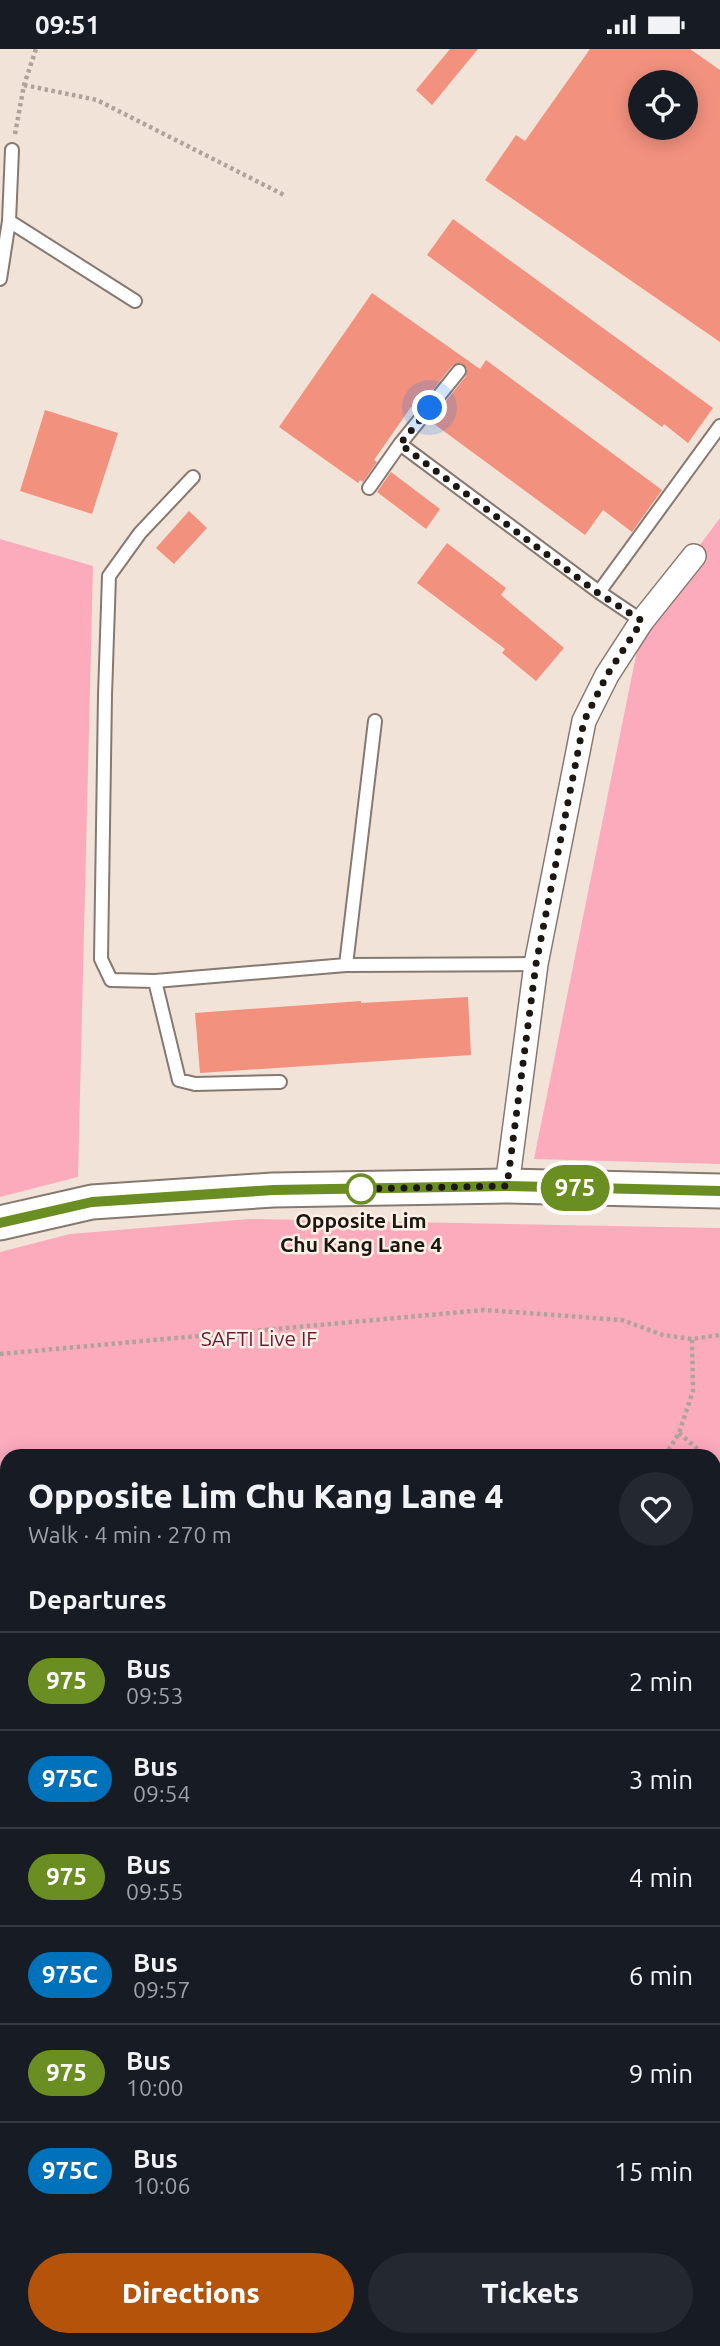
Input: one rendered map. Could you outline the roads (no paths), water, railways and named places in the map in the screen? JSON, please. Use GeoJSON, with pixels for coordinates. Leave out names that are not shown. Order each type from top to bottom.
{"type":"FeatureCollection","features":[{"type":"Feature","properties":{"kind":"main road"},"geometry":{"type":"LineString","coordinates":[[0,1223],[92,1202],[273,1190],[507,1186],[720,1191]]}},
{"type":"Feature","properties":{"kind":"street"},"geometry":{"type":"LineString","coordinates":[[507,1186],[536,964],[584,721],[607,675],[642,621],[694,556]]}},
{"type":"Feature","properties":{"kind":"lane"},"geometry":{"type":"LineString","coordinates":[[0,279],[9,221],[12,150]]}},
{"type":"Feature","properties":{"kind":"lane"},"geometry":{"type":"LineString","coordinates":[[9,221],[135,301]]}},
{"type":"Feature","properties":{"kind":"lane"},"geometry":{"type":"LineString","coordinates":[[369,488],[400,444],[459,371]]}},
{"type":"Feature","properties":{"kind":"lane"},"geometry":{"type":"LineString","coordinates":[[598,593],[720,426]]}},
{"type":"Feature","properties":{"kind":"lane"},"geometry":{"type":"LineString","coordinates":[[400,444],[598,593],[642,621]]}},
{"type":"Feature","properties":{"kind":"lane"},"geometry":{"type":"LineString","coordinates":[[193,477],[140,533],[109,576],[101,959],[111,981],[155,981],[346,965],[536,964]]}},
{"type":"Feature","properties":{"kind":"lane"},"geometry":{"type":"LineString","coordinates":[[346,965],[375,721]]}},
{"type":"Feature","properties":{"kind":"lane"},"geometry":{"type":"LineString","coordinates":[[155,981],[180,1080],[195,1084],[280,1082]]}},
{"type":"Feature","properties":{"kind":"place","name":"Opposite Lim Chu Kang Lane 4"},"geometry":{"type":"Point","coordinates":[361,1189]}},
{"type":"Feature","properties":{"kind":"park label","name":"SAFTI Live IF"},"geometry":{"type":"Point","coordinates":[259,1338]}}]}
